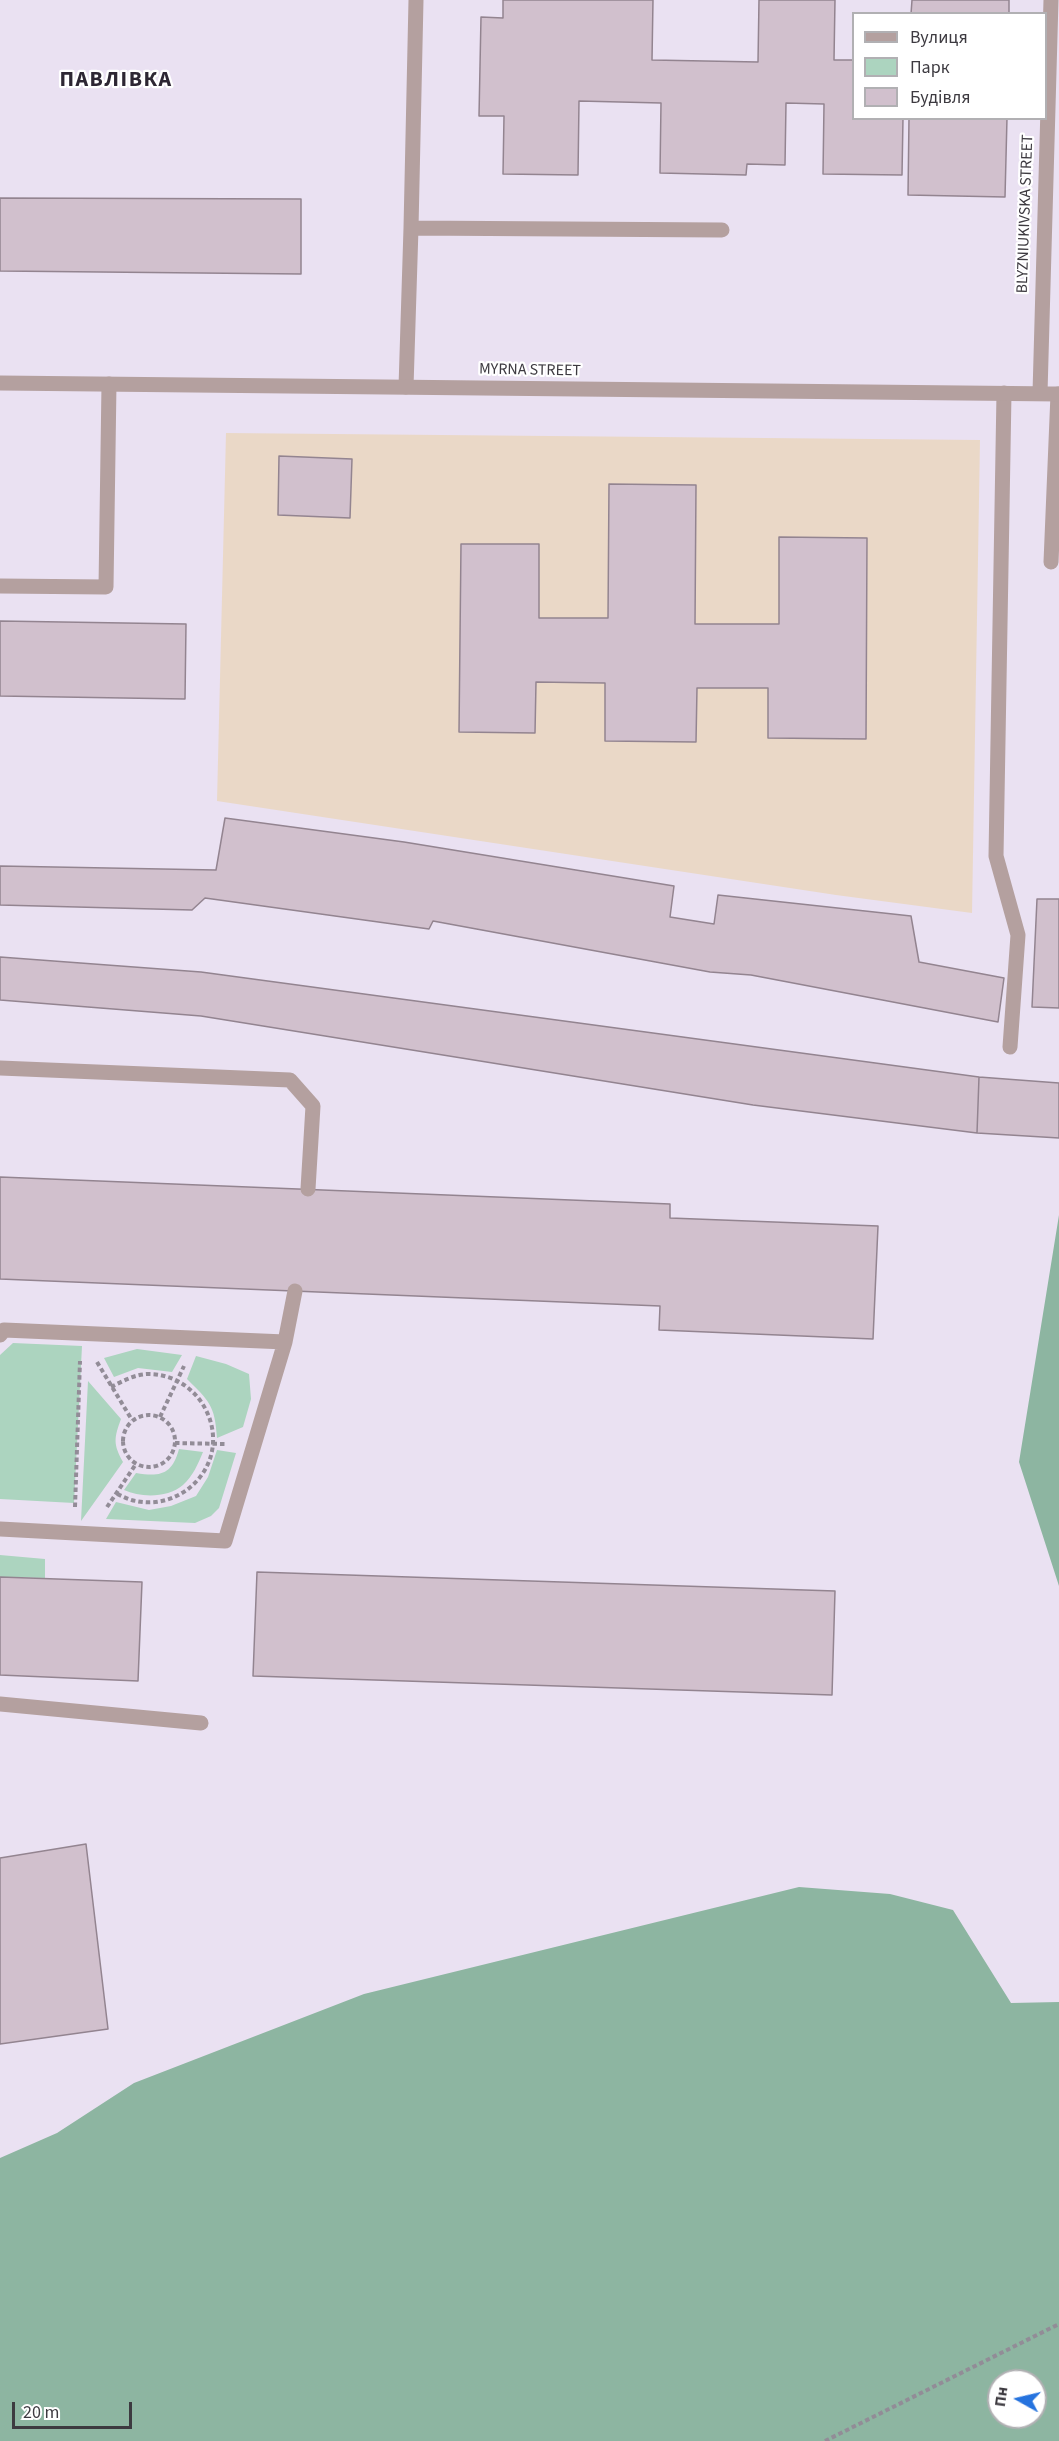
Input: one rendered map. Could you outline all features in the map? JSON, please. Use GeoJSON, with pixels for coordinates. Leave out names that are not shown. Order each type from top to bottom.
{"type":"FeatureCollection","features":[{"type":"Feature","properties":{"kind":"street"},"geometry":{"type":"LineString","coordinates":[[406,387],[417,0]]}},
{"type":"Feature","properties":{"kind":"street","name":"BLYZNIUKIVSKA STREET"},"geometry":{"type":"LineString","coordinates":[[1040,393],[1051,0]]}},
{"type":"Feature","properties":{"kind":"street"},"geometry":{"type":"LineString","coordinates":[[411,228],[722,230]]}},
{"type":"Feature","properties":{"kind":"street","name":"MYRNA STREET"},"geometry":{"type":"LineString","coordinates":[[0,384],[1059,393]]}},
{"type":"Feature","properties":{"kind":"street"},"geometry":{"type":"LineString","coordinates":[[0,586],[106,587],[109,384]]}},
{"type":"Feature","properties":{"kind":"street"},"geometry":{"type":"LineString","coordinates":[[1004,393],[996,856],[1018,935],[1010,1047]]}},
{"type":"Feature","properties":{"kind":"street"},"geometry":{"type":"LineString","coordinates":[[1051,562],[1059,393]]}},
{"type":"Feature","properties":{"kind":"street"},"geometry":{"type":"LineString","coordinates":[[0,1068],[290,1080],[313,1106],[308,1190]]}},
{"type":"Feature","properties":{"kind":"street"},"geometry":{"type":"LineString","coordinates":[[0,1529],[225,1541],[285,1342],[295,1291]]}},
{"type":"Feature","properties":{"kind":"street"},"geometry":{"type":"LineString","coordinates":[[0,1335],[4,1330],[285,1342]]}},
{"type":"Feature","properties":{"kind":"street"},"geometry":{"type":"LineString","coordinates":[[0,1704],[201,1724]]}},
{"type":"Feature","properties":{"kind":"path"},"geometry":{"type":"LineString","coordinates":[[81,1333],[132,1420]]}},
{"type":"Feature","properties":{"kind":"path"},"geometry":{"type":"LineString","coordinates":[[74,1533],[81,1333]]}},
{"type":"Feature","properties":{"kind":"path"},"geometry":{"type":"LineString","coordinates":[[160,1417],[197,1338]]}},
{"type":"Feature","properties":{"kind":"path"},"geometry":{"type":"LineString","coordinates":[[111,1387],[129,1378],[149,1374],[188,1386],[203,1402],[212,1422],[214,1444],[208,1465],[196,1484],[178,1496],[157,1503],[135,1501],[115,1493]]}},
{"type":"Feature","properties":{"kind":"path"},"geometry":{"type":"LineString","coordinates":[[149,1415],[160,1417],[171,1426],[176,1443],[174,1452],[161,1465],[153,1467],[136,1464],[124,1451],[123,1434],[132,1420],[149,1415]]}},
{"type":"Feature","properties":{"kind":"path"},"geometry":{"type":"LineString","coordinates":[[176,1443],[254,1445]]}},
{"type":"Feature","properties":{"kind":"path"},"geometry":{"type":"LineString","coordinates":[[92,1534],[115,1493],[136,1464]]}},
{"type":"Feature","properties":{"kind":"path"},"geometry":{"type":"LineString","coordinates":[[825,2441],[1059,2324]]}},
{"type":"Feature","properties":{"kind":"shaded area"},"geometry":{"type":"Polygon","coordinates":[[[226,433],[980,440],[972,913],[836,895],[217,801],[226,433]]]}},
{"type":"Feature","properties":{"kind":"green space"},"geometry":{"type":"Polygon","coordinates":[[[1059,1215],[1059,1586],[1019,1462],[1059,1215]]]}},
{"type":"Feature","properties":{"kind":"green space"},"geometry":{"type":"Polygon","coordinates":[[[13,1343],[82,1346],[74,1503],[0,1499],[0,1355],[13,1343]]]}},
{"type":"Feature","properties":{"kind":"green space"},"geometry":{"type":"Polygon","coordinates":[[[137,1349],[182,1355],[172,1372],[138,1368],[114,1377],[104,1358],[137,1349]]]}},
{"type":"Feature","properties":{"kind":"green space"},"geometry":{"type":"Polygon","coordinates":[[[196,1356],[226,1364],[249,1374],[251,1399],[243,1427],[217,1438],[215,1418],[210,1404],[187,1379],[196,1356]]]}},
{"type":"Feature","properties":{"kind":"green space"},"geometry":{"type":"Polygon","coordinates":[[[88,1381],[121,1419],[116,1441],[117,1450],[123,1462],[81,1521],[88,1381]]]}},
{"type":"Feature","properties":{"kind":"green space"},"geometry":{"type":"Polygon","coordinates":[[[179,1449],[203,1452],[192,1474],[183,1485],[170,1492],[154,1495],[131,1493],[124,1490],[136,1473],[152,1475],[169,1469],[179,1449]]]}},
{"type":"Feature","properties":{"kind":"green space"},"geometry":{"type":"Polygon","coordinates":[[[217,1450],[236,1453],[219,1508],[211,1516],[195,1523],[106,1519],[116,1502],[149,1510],[171,1506],[196,1496],[208,1477],[217,1450]]]}},
{"type":"Feature","properties":{"kind":"green space"},"geometry":{"type":"Polygon","coordinates":[[[0,1555],[45,1559],[45,1578],[0,1577],[0,1555]]]}},
{"type":"Feature","properties":{"kind":"green space"},"geometry":{"type":"Polygon","coordinates":[[[799,1887],[890,1894],[953,1910],[1011,2003],[1059,2002],[1059,2441],[0,2441],[0,2158],[57,2133],[134,2083],[364,1994],[799,1887]]]}},
{"type":"Feature","properties":{"kind":"building"},"geometry":{"type":"Polygon","coordinates":[[[503,0],[653,0],[652,60],[758,62],[759,0],[835,0],[834,60],[852,60],[852,120],[903,120],[902,175],[823,174],[824,104],[786,103],[785,165],[747,164],[746,175],[660,173],[661,103],[579,101],[578,175],[503,174],[504,116],[479,116],[481,17],[503,18],[503,0]]]}},
{"type":"Feature","properties":{"kind":"building"},"geometry":{"type":"Polygon","coordinates":[[[912,0],[1009,0],[1009,12],[911,12],[912,0]]]}},
{"type":"Feature","properties":{"kind":"building"},"geometry":{"type":"Polygon","coordinates":[[[909,120],[1007,120],[1005,197],[908,195],[909,120]]]}},
{"type":"Feature","properties":{"kind":"building"},"geometry":{"type":"Polygon","coordinates":[[[0,198],[301,199],[301,274],[0,271],[0,198]]]}},
{"type":"Feature","properties":{"kind":"building"},"geometry":{"type":"Polygon","coordinates":[[[279,456],[352,459],[350,518],[278,515],[279,456]]]}},
{"type":"Feature","properties":{"kind":"building"},"geometry":{"type":"Polygon","coordinates":[[[609,484],[696,485],[695,624],[779,624],[779,537],[867,538],[866,739],[768,738],[768,688],[697,688],[696,742],[605,741],[605,683],[536,682],[535,733],[459,732],[461,544],[539,544],[539,618],[608,618],[609,484]]]}},
{"type":"Feature","properties":{"kind":"building"},"geometry":{"type":"Polygon","coordinates":[[[0,621],[186,624],[185,699],[0,696],[0,621]]]}},
{"type":"Feature","properties":{"kind":"building"},"geometry":{"type":"Polygon","coordinates":[[[225,818],[404,842],[674,886],[670,917],[714,924],[718,895],[911,916],[919,962],[1004,978],[998,1022],[751,975],[710,972],[433,921],[429,929],[205,898],[192,910],[0,905],[0,866],[216,870],[225,818]]]}},
{"type":"Feature","properties":{"kind":"building"},"geometry":{"type":"Polygon","coordinates":[[[1037,899],[1059,899],[1059,1008],[1032,1007],[1037,899]]]}},
{"type":"Feature","properties":{"kind":"building"},"geometry":{"type":"Polygon","coordinates":[[[0,957],[201,972],[979,1077],[977,1133],[753,1105],[201,1016],[0,1000],[0,957]]]}},
{"type":"Feature","properties":{"kind":"building"},"geometry":{"type":"Polygon","coordinates":[[[979,1077],[1059,1083],[1059,1138],[977,1133],[979,1077]]]}},
{"type":"Feature","properties":{"kind":"building"},"geometry":{"type":"Polygon","coordinates":[[[0,1177],[670,1204],[670,1218],[878,1226],[873,1339],[659,1330],[660,1306],[0,1279],[0,1177]]]}},
{"type":"Feature","properties":{"kind":"building"},"geometry":{"type":"Polygon","coordinates":[[[257,1572],[835,1591],[832,1695],[253,1676],[257,1572]]]}},
{"type":"Feature","properties":{"kind":"building"},"geometry":{"type":"Polygon","coordinates":[[[0,1577],[142,1582],[138,1681],[0,1675],[0,1577]]]}},
{"type":"Feature","properties":{"kind":"building"},"geometry":{"type":"Polygon","coordinates":[[[86,1844],[108,2029],[0,2044],[0,1858],[86,1844]]]}},
{"type":"Feature","properties":{"kind":"district","name":"ПАВЛІВКА"},"geometry":{"type":"Point","coordinates":[116,81]}}]}
